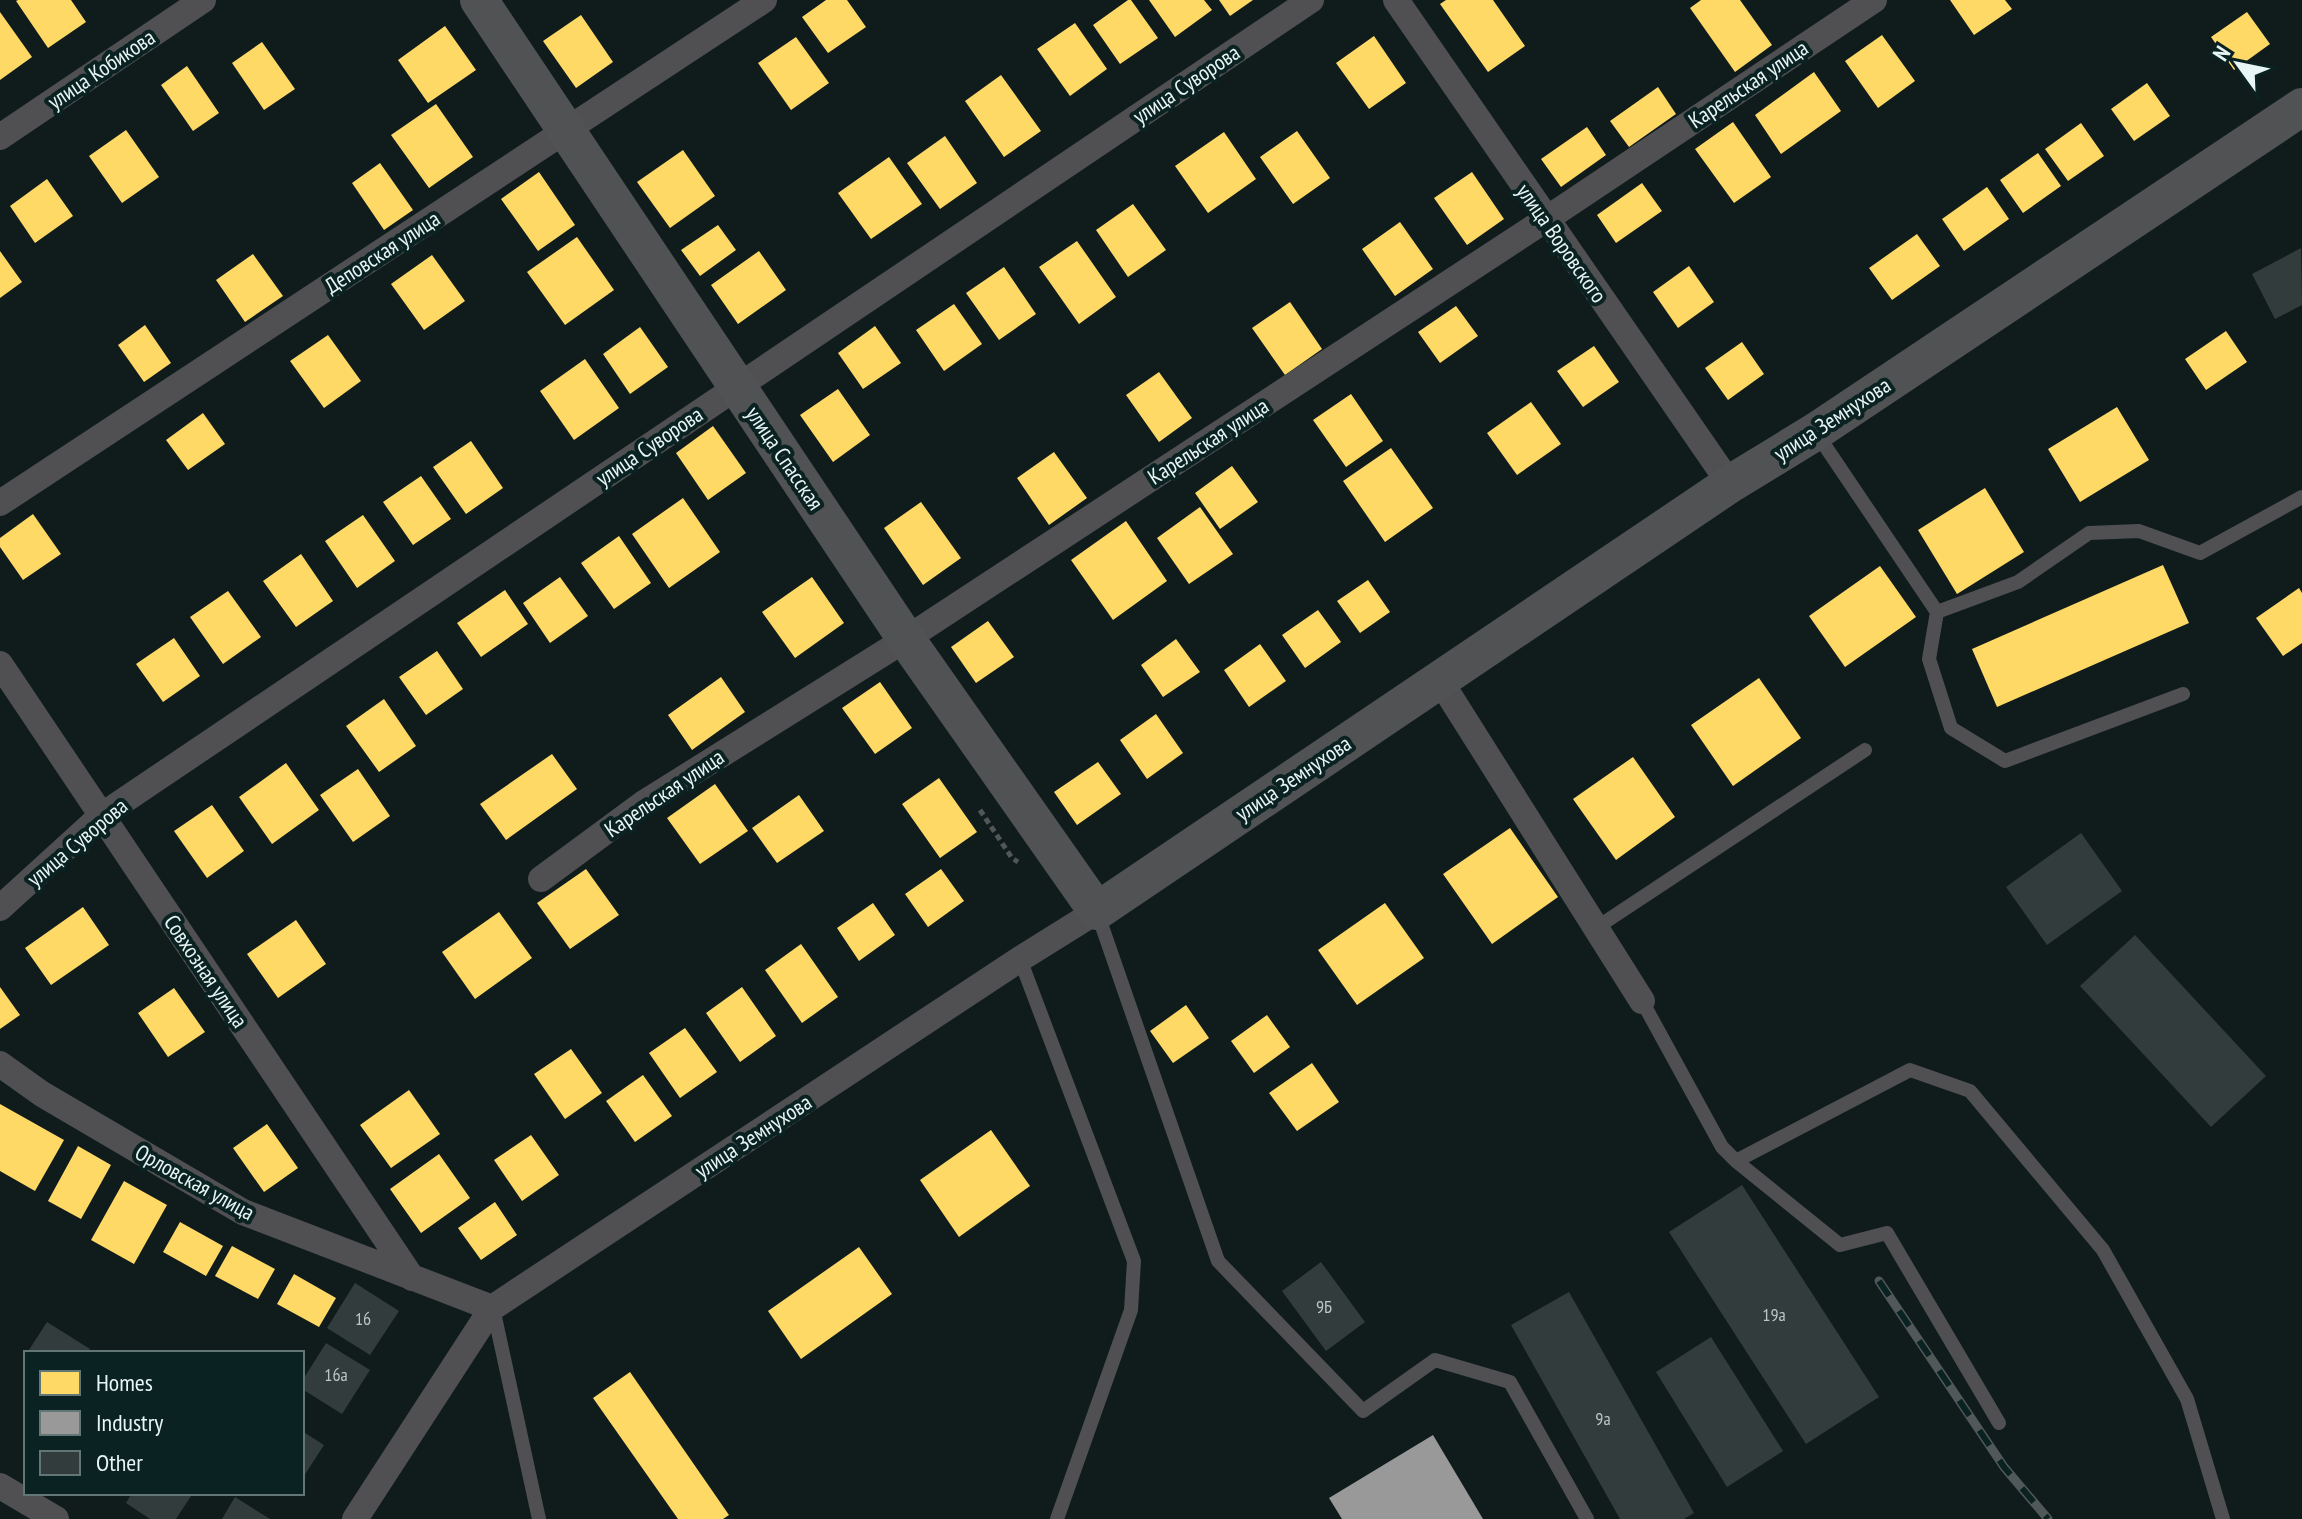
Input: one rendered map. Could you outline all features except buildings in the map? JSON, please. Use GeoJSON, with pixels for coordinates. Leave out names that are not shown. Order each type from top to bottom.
{"type":"FeatureCollection","features":[{"type":"Feature","properties":{"kind":"street","name":"улица Кобикова"},"geometry":{"type":"LineString","coordinates":[[0,137],[203,0]]}},
{"type":"Feature","properties":{"kind":"street","name":"улица Спасская"},"geometry":{"type":"LineString","coordinates":[[479,0],[906,639],[1097,911]]}},
{"type":"Feature","properties":{"kind":"street","name":"Деповская улица"},"geometry":{"type":"LineString","coordinates":[[0,503],[764,0]]}},
{"type":"Feature","properties":{"kind":"street","name":"улица Суворова"},"geometry":{"type":"LineString","coordinates":[[0,908],[101,816],[1311,0]]}},
{"type":"Feature","properties":{"kind":"street","name":"улица Воровского"},"geometry":{"type":"LineString","coordinates":[[1396,0],[1730,484]]}},
{"type":"Feature","properties":{"kind":"street","name":"Карельская улица"},"geometry":{"type":"LineString","coordinates":[[541,879],[644,803],[906,639],[1874,0]]}},
{"type":"Feature","properties":{"kind":"street","name":"улица Земнухова"},"geometry":{"type":"LineString","coordinates":[[355,1519],[492,1308],[1097,911],[1730,484],[1815,432],[2302,107]]}},
{"type":"Feature","properties":{"kind":"street","name":"Совхозная улица"},"geometry":{"type":"LineString","coordinates":[[0,664],[412,1278]]}},
{"type":"Feature","properties":{"kind":"street"},"geometry":{"type":"LineString","coordinates":[[1439,679],[1642,1001]]}},
{"type":"Feature","properties":{"kind":"street","name":"Орловская улица"},"geometry":{"type":"LineString","coordinates":[[0,1064],[42,1094],[243,1212],[492,1308]]}},
{"type":"Feature","properties":{"kind":"street"},"geometry":{"type":"LineString","coordinates":[[0,1486],[56,1519]]}},
{"type":"Feature","properties":{"kind":"lane"},"geometry":{"type":"LineString","coordinates":[[1815,432],[1937,612],[1929,659],[1951,728],[2005,761],[2183,694]]}},
{"type":"Feature","properties":{"kind":"lane"},"geometry":{"type":"LineString","coordinates":[[1937,612],[2018,582],[2089,533],[2139,531],[2200,553],[2302,497]]}},
{"type":"Feature","properties":{"kind":"lane"},"geometry":{"type":"LineString","coordinates":[[1596,928],[1865,750]]}},
{"type":"Feature","properties":{"kind":"lane"},"geometry":{"type":"LineString","coordinates":[[1097,911],[1218,1261],[1363,1411],[1435,1360],[1510,1382],[1587,1519]]}},
{"type":"Feature","properties":{"kind":"lane"},"geometry":{"type":"LineString","coordinates":[[1020,959],[1134,1261],[1131,1310],[1057,1519]]}},
{"type":"Feature","properties":{"kind":"lane"},"geometry":{"type":"LineString","coordinates":[[1642,1001],[1722,1147],[1736,1161],[1840,1245],[1887,1233],[1999,1423]]}},
{"type":"Feature","properties":{"kind":"lane"},"geometry":{"type":"LineString","coordinates":[[1736,1161],[1910,1070],[1970,1091],[2103,1250],[2187,1399],[2223,1519]]}},
{"type":"Feature","properties":{"kind":"lane"},"geometry":{"type":"LineString","coordinates":[[492,1308],[539,1519]]}},
{"type":"Feature","properties":{"kind":"railway"},"geometry":{"type":"LineString","coordinates":[[1879,1281],[2004,1467],[2048,1519]]}}]}
